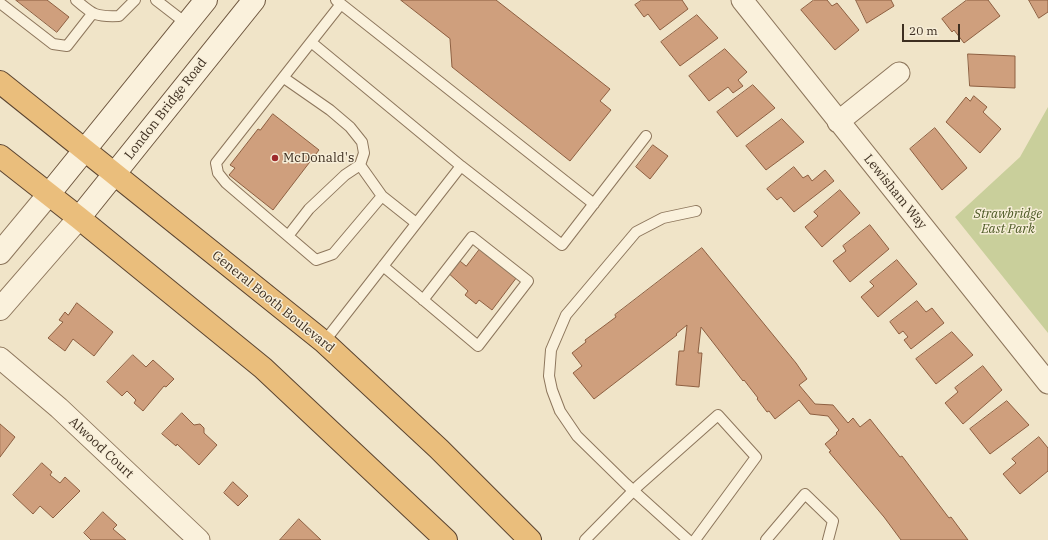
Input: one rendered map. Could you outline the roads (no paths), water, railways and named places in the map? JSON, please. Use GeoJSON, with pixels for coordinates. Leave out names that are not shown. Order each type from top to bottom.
{"type":"FeatureCollection","features":[{"type":"Feature","properties":{"kind":"highway","name":"General Booth Boulevard"},"geometry":{"type":"LineString","coordinates":[[0,82],[324,342],[439,449],[530,540]]}},
{"type":"Feature","properties":{"kind":"highway"},"geometry":{"type":"LineString","coordinates":[[0,156],[263,368],[446,540]]}},
{"type":"Feature","properties":{"kind":"main road"},"geometry":{"type":"LineString","coordinates":[[0,253],[206,0]]}},
{"type":"Feature","properties":{"kind":"main road","name":"London Bridge Road"},"geometry":{"type":"LineString","coordinates":[[0,310],[115,173],[254,0]]}},
{"type":"Feature","properties":{"kind":"street","name":"Lewisham Way"},"geometry":{"type":"LineString","coordinates":[[742,0],[1048,383]]}},
{"type":"Feature","properties":{"kind":"street"},"geometry":{"type":"LineString","coordinates":[[838,122],[899,72]]}},
{"type":"Feature","properties":{"kind":"street","name":"Alwood Court"},"geometry":{"type":"LineString","coordinates":[[0,358],[59,408],[199,540]]}},
{"type":"Feature","properties":{"kind":"lane"},"geometry":{"type":"LineString","coordinates":[[76,0],[92,14],[104,17],[119,16],[135,0]]}},
{"type":"Feature","properties":{"kind":"lane"},"geometry":{"type":"LineString","coordinates":[[156,0],[187,24]]}},
{"type":"Feature","properties":{"kind":"lane"},"geometry":{"type":"LineString","coordinates":[[382,196],[333,254],[316,260],[226,183],[218,173],[216,163],[284,78],[339,2],[594,204]]}},
{"type":"Feature","properties":{"kind":"lane"},"geometry":{"type":"LineString","coordinates":[[0,3],[53,44],[66,46],[92,14]]}},
{"type":"Feature","properties":{"kind":"lane"},"geometry":{"type":"LineString","coordinates":[[311,42],[461,166],[562,245],[646,136]]}},
{"type":"Feature","properties":{"kind":"lane"},"geometry":{"type":"LineString","coordinates":[[284,78],[330,110],[350,127],[362,142],[364,153],[360,165],[345,175],[309,209],[288,236]]}},
{"type":"Feature","properties":{"kind":"lane"},"geometry":{"type":"LineString","coordinates":[[360,165],[382,196],[416,223]]}},
{"type":"Feature","properties":{"kind":"lane"},"geometry":{"type":"LineString","coordinates":[[324,342],[461,166]]}},
{"type":"Feature","properties":{"kind":"lane"},"geometry":{"type":"LineString","coordinates":[[688,540],[577,436],[560,411],[552,390],[549,376],[551,350],[566,315],[636,232],[663,218],[696,211]]}},
{"type":"Feature","properties":{"kind":"lane"},"geometry":{"type":"LineString","coordinates":[[383,266],[423,300],[478,346],[528,281],[472,237],[423,300]]}},
{"type":"Feature","properties":{"kind":"lane"},"geometry":{"type":"LineString","coordinates":[[585,540],[634,490],[718,415],[756,457],[695,540]]}},
{"type":"Feature","properties":{"kind":"lane"},"geometry":{"type":"LineString","coordinates":[[766,540],[805,494],[833,521],[828,540]]}},
{"type":"Feature","properties":{"kind":"place","name":"McDonald's"},"geometry":{"type":"Point","coordinates":[275,158]}},
{"type":"Feature","properties":{"kind":"park label","name":"Strawbridge East Park"},"geometry":{"type":"Point","coordinates":[1008,222]}}]}
